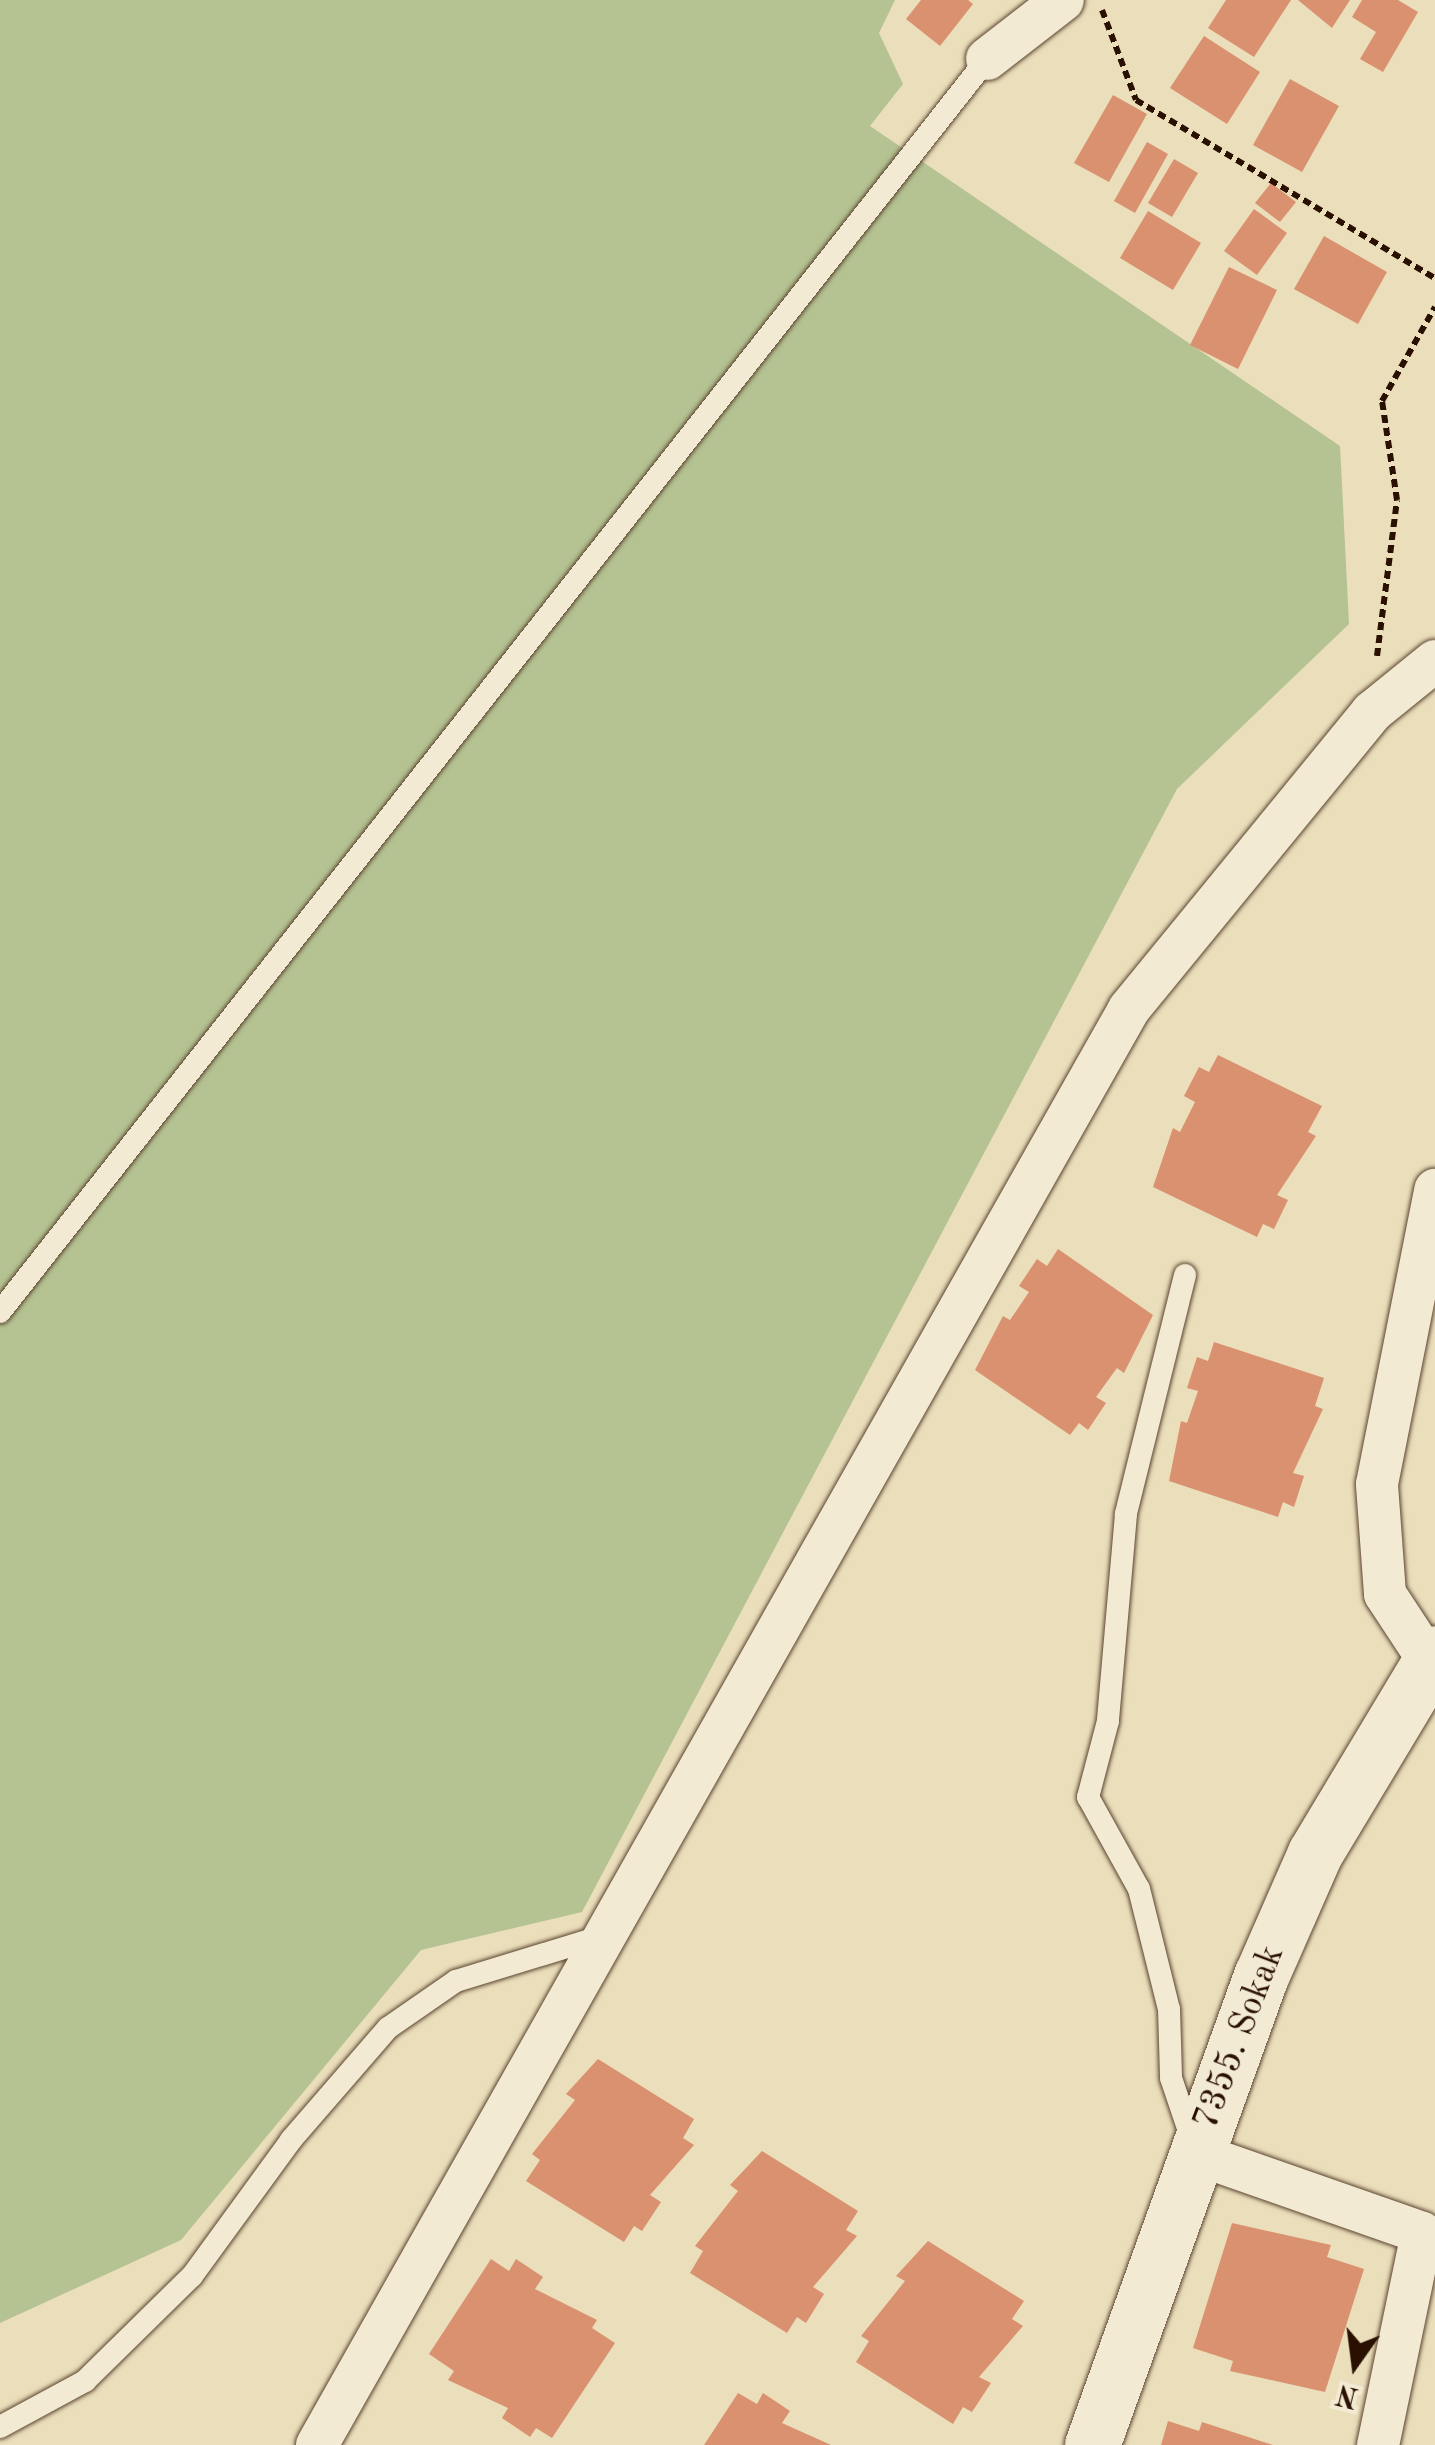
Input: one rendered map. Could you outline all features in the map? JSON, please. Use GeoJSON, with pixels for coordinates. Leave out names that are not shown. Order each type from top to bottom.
{"type":"FeatureCollection","features":[{"type":"Feature","properties":{"kind":"street"},"geometry":{"type":"LineString","coordinates":[[987,59],[1063,0]]}},
{"type":"Feature","properties":{"kind":"street"},"geometry":{"type":"LineString","coordinates":[[317,2445],[1129,1009],[1372,712],[1435,661]]}},
{"type":"Feature","properties":{"kind":"street"},"geometry":{"type":"LineString","coordinates":[[1432,1657],[1384,1594],[1377,1484],[1435,1190]]}},
{"type":"Feature","properties":{"kind":"street","name":"7355. Sokak"},"geometry":{"type":"LineString","coordinates":[[1092,2445],[1197,2154],[1315,1853],[1432,1657]]}},
{"type":"Feature","properties":{"kind":"street"},"geometry":{"type":"LineString","coordinates":[[1197,2154],[1422,2233],[1378,2445]]}},
{"type":"Feature","properties":{"kind":"lane"},"geometry":{"type":"LineString","coordinates":[[0,1312],[987,59]]}},
{"type":"Feature","properties":{"kind":"lane"},"geometry":{"type":"LineString","coordinates":[[1185,1275],[1126,1514],[1108,1721],[1088,1797],[1139,1889],[1169,2009],[1171,2078],[1197,2154]]}},
{"type":"Feature","properties":{"kind":"lane"},"geometry":{"type":"LineString","coordinates":[[0,2427],[86,2381],[192,2276],[291,2140],[388,2028],[456,1981],[609,1934]]}},
{"type":"Feature","properties":{"kind":"path"},"geometry":{"type":"LineString","coordinates":[[1098,0],[1136,100],[1435,278]]}},
{"type":"Feature","properties":{"kind":"path"},"geometry":{"type":"LineString","coordinates":[[1372,712],[1397,500],[1382,400],[1435,307]]}},
{"type":"Feature","properties":{"kind":"green space"},"geometry":{"type":"Polygon","coordinates":[[[0,0],[895,0],[879,33],[903,84],[870,126],[1340,446],[1349,624],[1177,789],[582,1912],[421,1950],[181,2240],[0,2323],[0,0]]]}},
{"type":"Feature","properties":{"kind":"building"},"geometry":{"type":"Polygon","coordinates":[[[921,0],[968,0],[973,4],[940,46],[906,19],[921,0]]]}},
{"type":"Feature","properties":{"kind":"building"},"geometry":{"type":"Polygon","coordinates":[[[1226,0],[1291,0],[1254,57],[1208,28],[1226,0]]]}},
{"type":"Feature","properties":{"kind":"building"},"geometry":{"type":"Polygon","coordinates":[[[1298,0],[1350,0],[1332,28],[1298,0]]]}},
{"type":"Feature","properties":{"kind":"building"},"geometry":{"type":"Polygon","coordinates":[[[1362,0],[1398,0],[1418,12],[1383,72],[1360,59],[1376,32],[1352,17],[1362,0]]]}},
{"type":"Feature","properties":{"kind":"building"},"geometry":{"type":"Polygon","coordinates":[[[1204,36],[1260,72],[1227,124],[1170,88],[1204,36]]]}},
{"type":"Feature","properties":{"kind":"building"},"geometry":{"type":"Polygon","coordinates":[[[1290,79],[1339,106],[1302,172],[1253,145],[1290,79]]]}},
{"type":"Feature","properties":{"kind":"building"},"geometry":{"type":"Polygon","coordinates":[[[1113,95],[1147,114],[1109,182],[1074,163],[1113,95]]]}},
{"type":"Feature","properties":{"kind":"building"},"geometry":{"type":"Polygon","coordinates":[[[1147,142],[1168,154],[1135,213],[1114,201],[1147,142]]]}},
{"type":"Feature","properties":{"kind":"building"},"geometry":{"type":"Polygon","coordinates":[[[1174,159],[1198,173],[1172,217],[1148,203],[1174,159]]]}},
{"type":"Feature","properties":{"kind":"building"},"geometry":{"type":"Polygon","coordinates":[[[1271,183],[1296,202],[1280,222],[1255,203],[1271,183]]]}},
{"type":"Feature","properties":{"kind":"building"},"geometry":{"type":"Polygon","coordinates":[[[1254,209],[1287,233],[1257,275],[1224,251],[1254,209]]]}},
{"type":"Feature","properties":{"kind":"building"},"geometry":{"type":"Polygon","coordinates":[[[1148,211],[1201,243],[1173,290],[1120,258],[1148,211]]]}},
{"type":"Feature","properties":{"kind":"building"},"geometry":{"type":"Polygon","coordinates":[[[1324,236],[1387,272],[1358,324],[1294,289],[1324,236]]]}},
{"type":"Feature","properties":{"kind":"building"},"geometry":{"type":"Polygon","coordinates":[[[1229,267],[1277,290],[1238,369],[1190,345],[1229,267]]]}},
{"type":"Feature","properties":{"kind":"building"},"geometry":{"type":"Polygon","coordinates":[[[1218,1055],[1322,1106],[1308,1132],[1316,1136],[1277,1195],[1288,1200],[1274,1229],[1263,1224],[1257,1237],[1153,1187],[1173,1128],[1180,1132],[1195,1102],[1184,1096],[1199,1067],[1209,1072],[1218,1055]]]}},
{"type":"Feature","properties":{"kind":"building"},"geometry":{"type":"Polygon","coordinates":[[[1058,1249],[1153,1315],[1124,1373],[1117,1368],[1096,1397],[1106,1403],[1088,1430],[1079,1423],[1070,1435],[975,1370],[1003,1316],[1010,1320],[1029,1292],[1019,1286],[1037,1259],[1047,1266],[1058,1249]]]}},
{"type":"Feature","properties":{"kind":"building"},"geometry":{"type":"Polygon","coordinates":[[[1214,1342],[1324,1378],[1315,1406],[1323,1409],[1293,1473],[1304,1476],[1294,1507],[1283,1502],[1278,1517],[1169,1481],[1181,1421],[1187,1423],[1198,1391],[1187,1388],[1197,1357],[1208,1361],[1214,1342]]]}},
{"type":"Feature","properties":{"kind":"building"},"geometry":{"type":"Polygon","coordinates":[[[598,2059],[694,2119],[683,2138],[694,2145],[650,2195],[661,2202],[642,2231],[634,2226],[624,2242],[526,2181],[540,2160],[532,2154],[575,2100],[566,2094],[598,2059]]]}},
{"type":"Feature","properties":{"kind":"building"},"geometry":{"type":"Polygon","coordinates":[[[762,2151],[858,2211],[846,2230],[857,2236],[813,2287],[824,2294],[806,2323],[797,2317],[787,2333],[690,2273],[703,2251],[695,2246],[738,2191],[730,2185],[762,2151]]]}},
{"type":"Feature","properties":{"kind":"building"},"geometry":{"type":"Polygon","coordinates":[[[1232,2223],[1331,2245],[1327,2257],[1364,2269],[1325,2392],[1230,2371],[1233,2361],[1193,2348],[1232,2223]]]}},
{"type":"Feature","properties":{"kind":"building"},"geometry":{"type":"Polygon","coordinates":[[[928,2241],[1024,2301],[1012,2319],[1023,2326],[979,2377],[991,2383],[972,2412],[963,2407],[953,2424],[856,2362],[869,2341],[861,2336],[905,2281],[896,2276],[928,2241]]]}},
{"type":"Feature","properties":{"kind":"building"},"geometry":{"type":"Polygon","coordinates":[[[491,2259],[509,2271],[516,2259],[543,2277],[535,2289],[597,2320],[592,2328],[615,2343],[552,2438],[536,2428],[530,2437],[502,2418],[508,2408],[448,2380],[454,2371],[429,2354],[491,2259]]]}},
{"type":"Feature","properties":{"kind":"building"},"geometry":{"type":"Polygon","coordinates":[[[738,2393],[757,2404],[763,2393],[790,2411],[782,2423],[831,2445],[704,2445],[738,2393]]]}},
{"type":"Feature","properties":{"kind":"building"},"geometry":{"type":"Polygon","coordinates":[[[1168,2421],[1199,2431],[1202,2422],[1273,2445],[1161,2445],[1168,2421]]]}}]}
